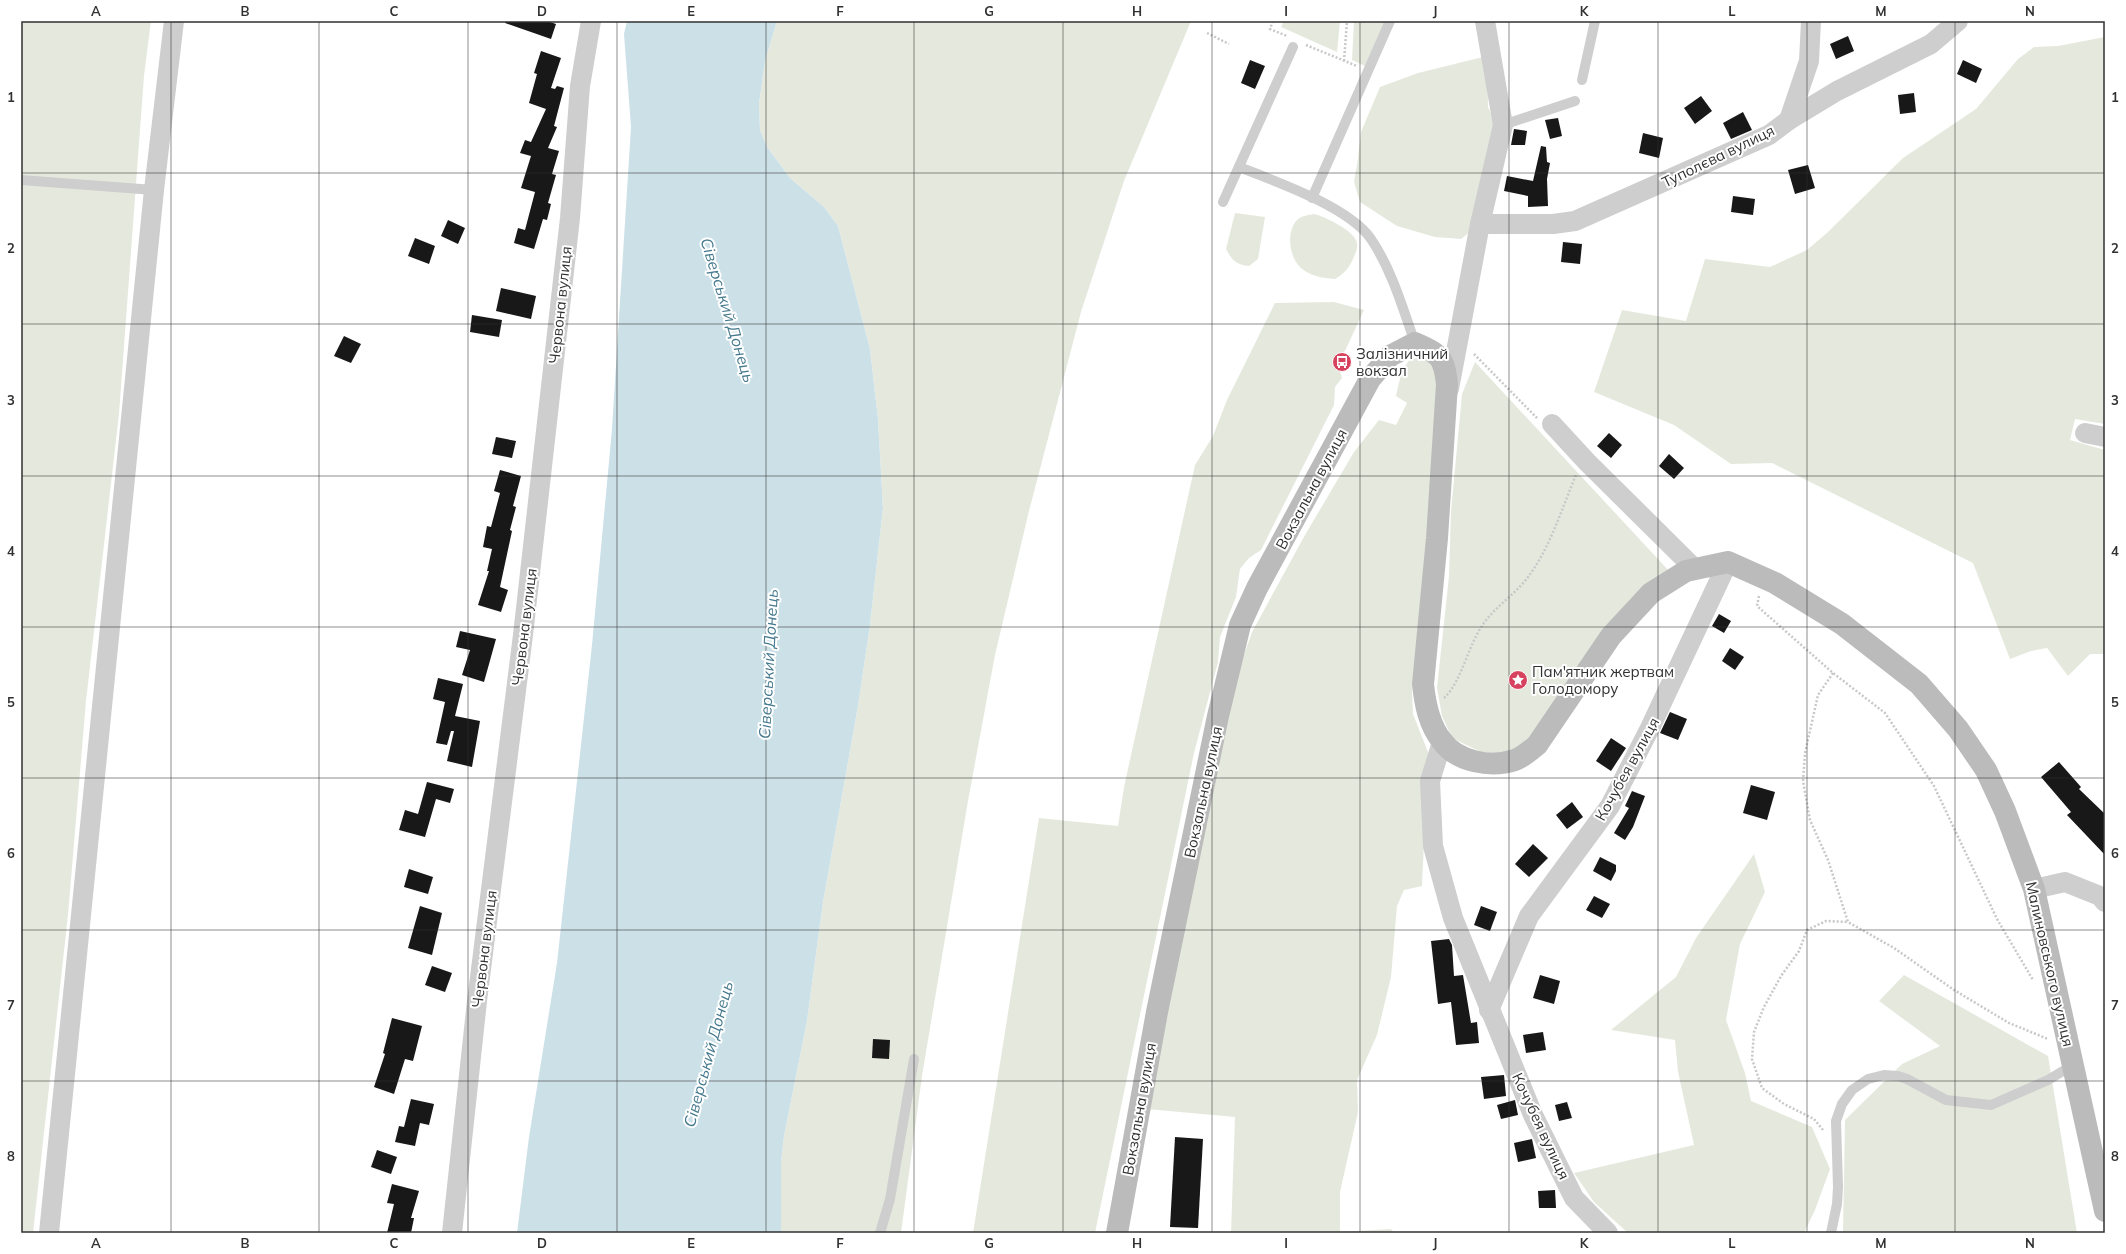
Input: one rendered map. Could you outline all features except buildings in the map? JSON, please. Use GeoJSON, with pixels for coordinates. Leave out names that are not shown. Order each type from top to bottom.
{"type":"FeatureCollection","features":[{"type":"Feature","properties":{"kind":"main road","name":"Вокзальна вулиця"},"geometry":{"type":"LineString","coordinates":[[1117,1233],[1157,1012],[1218,716],[1240,625],[1257,588],[1370,378],[1390,356],[1415,343]]}},
{"type":"Feature","properties":{"kind":"main road"},"geometry":{"type":"LineString","coordinates":[[1415,343],[1435,352],[1445,367],[1447,384],[1437,538],[1423,684],[1427,711],[1432,726],[1442,742],[1459,755],[1484,763],[1502,763],[1514,760],[1527,754],[1538,745],[1611,636],[1651,593],[1686,571],[1728,562]]}},
{"type":"Feature","properties":{"kind":"main road","name":"Малиновського вулиця"},"geometry":{"type":"LineString","coordinates":[[1728,562],[1775,583],[1842,624],[1919,684],[1958,729],[1986,770],[2005,811],[2034,889],[2105,1211]]}},
{"type":"Feature","properties":{"kind":"street"},"geometry":{"type":"LineString","coordinates":[[49,1233],[154,190],[174,21]]}},
{"type":"Feature","properties":{"kind":"street","name":"Червона вулиця"},"geometry":{"type":"LineString","coordinates":[[452,1233],[478,993],[523,635],[570,218],[580,86],[591,21]]}},
{"type":"Feature","properties":{"kind":"street"},"geometry":{"type":"LineString","coordinates":[[1446,409],[1458,337],[1480,224],[1503,125],[1485,21]]}},
{"type":"Feature","properties":{"kind":"street"},"geometry":{"type":"LineString","coordinates":[[1789,120],[1809,61],[1811,21]]}},
{"type":"Feature","properties":{"kind":"street","name":"Туполєва вулиця"},"geometry":{"type":"LineString","coordinates":[[1480,224],[1553,224],[1576,221],[1768,135],[1789,120],[1837,91],[1931,44],[1958,21]]}},
{"type":"Feature","properties":{"kind":"street"},"geometry":{"type":"LineString","coordinates":[[1547,423],[1694,569]]}},
{"type":"Feature","properties":{"kind":"street"},"geometry":{"type":"LineString","coordinates":[[2085,433],[2105,437]]}},
{"type":"Feature","properties":{"kind":"street","name":"Кочубея вулиця"},"geometry":{"type":"LineString","coordinates":[[1489,1010],[1529,916],[1610,806],[1650,728],[1728,562]]}},
{"type":"Feature","properties":{"kind":"street","name":"Кочубея вулиця"},"geometry":{"type":"LineString","coordinates":[[1442,742],[1430,781],[1433,846],[1453,918],[1489,1010],[1533,1115],[1574,1198],[1608,1233]]}},
{"type":"Feature","properties":{"kind":"street"},"geometry":{"type":"LineString","coordinates":[[2034,889],[2065,882],[2100,896],[2105,902]]}},
{"type":"Feature","properties":{"kind":"lane"},"geometry":{"type":"LineString","coordinates":[[1312,198],[1390,21]]}},
{"type":"Feature","properties":{"kind":"lane"},"geometry":{"type":"LineString","coordinates":[[1582,80],[1595,21]]}},
{"type":"Feature","properties":{"kind":"lane"},"geometry":{"type":"LineString","coordinates":[[1223,202],[1292,42]]}},
{"type":"Feature","properties":{"kind":"lane"},"geometry":{"type":"LineString","coordinates":[[1503,125],[1576,102]]}},
{"type":"Feature","properties":{"kind":"lane"},"geometry":{"type":"LineString","coordinates":[[1239,167],[1312,198],[1344,214],[1371,239],[1394,285],[1415,343]]}},
{"type":"Feature","properties":{"kind":"lane"},"geometry":{"type":"LineString","coordinates":[[21,180],[154,190]]}},
{"type":"Feature","properties":{"kind":"lane"},"geometry":{"type":"LineString","coordinates":[[1831,1233],[1838,1193],[1836,1121],[1842,1104],[1852,1090],[1868,1079],[1884,1075],[1898,1076],[1907,1079],[1946,1100],[1991,1105],[2048,1080],[2071,1056]]}},
{"type":"Feature","properties":{"kind":"lane"},"geometry":{"type":"LineString","coordinates":[[880,1233],[890,1199],[914,1059]]}},
{"type":"Feature","properties":{"kind":"path"},"geometry":{"type":"LineString","coordinates":[[1273,21],[1270,29],[1292,42]]}},
{"type":"Feature","properties":{"kind":"path"},"geometry":{"type":"LineString","coordinates":[[1344,61],[1347,21]]}},
{"type":"Feature","properties":{"kind":"path"},"geometry":{"type":"LineString","coordinates":[[1207,33],[1229,44]]}},
{"type":"Feature","properties":{"kind":"path"},"geometry":{"type":"LineString","coordinates":[[1304,43],[1368,71]]}},
{"type":"Feature","properties":{"kind":"path"},"geometry":{"type":"LineString","coordinates":[[1458,337],[1547,423]]}},
{"type":"Feature","properties":{"kind":"path"},"geometry":{"type":"LineString","coordinates":[[1427,711],[1451,692],[1472,642],[1483,624],[1529,576],[1558,520],[1583,458]]}},
{"type":"Feature","properties":{"kind":"path"},"geometry":{"type":"LineString","coordinates":[[1757,606],[1833,673],[1884,713],[1934,786],[1997,919],[2035,984]]}},
{"type":"Feature","properties":{"kind":"path"},"geometry":{"type":"LineString","coordinates":[[1833,673],[1818,695],[1805,754],[1803,781],[1810,820],[1828,860],[1848,922]]}},
{"type":"Feature","properties":{"kind":"path"},"geometry":{"type":"LineString","coordinates":[[1836,1155],[1828,1136],[1814,1119],[1784,1104],[1762,1088],[1752,1059],[1754,1032],[1771,994],[1799,951],[1807,930],[1826,921],[1848,922],[1894,948],[1954,990],[2009,1023],[2071,1056]]}},
{"type":"Feature","properties":{"kind":"shaded area"},"geometry":{"type":"Polygon","coordinates":[[[21,21],[151,21],[144,76],[119,414],[86,701],[68,915],[33,1233],[21,1233],[21,21]]]}},
{"type":"Feature","properties":{"kind":"shaded area"},"geometry":{"type":"Polygon","coordinates":[[[777,21],[1191,21],[1124,181],[1081,312],[1028,515],[995,655],[968,801],[922,1076],[901,1233],[781,1233],[781,1163],[784,1136],[807,1021],[823,902],[858,706],[870,625],[883,508],[878,419],[870,349],[838,226],[824,207],[790,178],[767,147],[760,130],[759,104],[765,61],[777,21]]]}},
{"type":"Feature","properties":{"kind":"shaded area"},"geometry":{"type":"Polygon","coordinates":[[[1284,21],[1340,21],[1337,52],[1281,27],[1284,21]]]}},
{"type":"Feature","properties":{"kind":"shaded area"},"geometry":{"type":"Polygon","coordinates":[[[1354,21],[1387,21],[1367,67],[1352,60],[1354,21]]]}},
{"type":"Feature","properties":{"kind":"shaded area"},"geometry":{"type":"Polygon","coordinates":[[[2105,37],[2105,424],[2075,419],[2070,440],[2105,450],[2105,654],[2090,654],[2068,676],[2047,648],[2031,651],[2010,659],[1973,563],[1772,463],[1731,464],[1674,425],[1594,392],[1622,310],[1686,321],[1705,259],[1770,267],[1807,250],[1828,232],[1903,158],[1976,109],[2018,59],[2034,47],[2058,46],[2105,37]]]}},
{"type":"Feature","properties":{"kind":"shaded area"},"geometry":{"type":"Polygon","coordinates":[[[1487,56],[1488,107],[1497,127],[1470,232],[1461,239],[1435,237],[1397,226],[1360,202],[1354,182],[1361,132],[1380,87],[1418,73],[1487,56]]]}},
{"type":"Feature","properties":{"kind":"shaded area"},"geometry":{"type":"Polygon","coordinates":[[[1235,213],[1265,217],[1258,259],[1249,266],[1235,261],[1226,249],[1235,213]]]}},
{"type":"Feature","properties":{"kind":"shaded area"},"geometry":{"type":"Polygon","coordinates":[[[1314,214],[1326,218],[1346,229],[1355,238],[1357,243],[1356,251],[1350,265],[1344,273],[1335,279],[1307,273],[1300,267],[1293,257],[1290,244],[1291,231],[1297,220],[1314,214]]]}},
{"type":"Feature","properties":{"kind":"shaded area"},"geometry":{"type":"Polygon","coordinates":[[[1334,302],[1364,310],[1345,351],[1336,356],[1342,378],[1335,387],[1334,405],[1261,550],[1249,558],[1240,569],[1236,597],[1220,637],[1218,662],[1194,753],[1095,1233],[973,1233],[1039,818],[1118,826],[1124,787],[1195,465],[1213,436],[1227,400],[1275,303],[1334,302]]]}},
{"type":"Feature","properties":{"kind":"shaded area"},"geometry":{"type":"Polygon","coordinates":[[[1420,358],[1429,362],[1437,373],[1433,469],[1412,691],[1413,714],[1428,752],[1422,886],[1404,890],[1397,906],[1391,977],[1377,1035],[1357,1080],[1358,1112],[1340,1192],[1340,1232],[1391,1229],[1394,1233],[1231,1233],[1235,1117],[1147,1109],[1236,678],[1252,632],[1305,535],[1354,452],[1379,420],[1396,425],[1407,403],[1396,396],[1404,367],[1410,359],[1420,358]]]}},
{"type":"Feature","properties":{"kind":"shaded area"},"geometry":{"type":"Polygon","coordinates":[[[1475,362],[1670,572],[1530,739],[1509,753],[1481,752],[1452,738],[1442,716],[1437,688],[1449,576],[1451,511],[1462,394],[1475,362]]]}},
{"type":"Feature","properties":{"kind":"shaded area"},"geometry":{"type":"Polygon","coordinates":[[[1754,854],[1765,892],[1740,944],[1726,1020],[1745,1073],[1751,1101],[1812,1127],[1830,1169],[1815,1210],[1804,1233],[1628,1233],[1594,1202],[1574,1173],[1694,1145],[1678,1072],[1675,1040],[1611,1030],[1676,977],[1696,938],[1754,854]]]}},
{"type":"Feature","properties":{"kind":"shaded area"},"geometry":{"type":"Polygon","coordinates":[[[1904,975],[2048,1056],[2077,1233],[1843,1233],[1845,1120],[1902,1064],[1940,1046],[1879,1001],[1904,975]]]}},
{"type":"Feature","properties":{"kind":"water","name":"Сіверський Донець"},"geometry":{"type":"Polygon","coordinates":[[[627,21],[777,21],[765,61],[759,104],[760,130],[767,147],[790,178],[824,207],[838,226],[870,349],[878,419],[883,508],[870,625],[858,706],[823,902],[807,1021],[784,1136],[781,1163],[781,1233],[517,1233],[529,1137],[557,963],[592,645],[612,429],[631,127],[624,34],[627,21]]]}},
{"type":"Feature","properties":{"kind":"place","name":"Залізничний вокзал"},"geometry":{"type":"Point","coordinates":[1342,362]}},
{"type":"Feature","properties":{"kind":"place","name":"Пам'ятник жертвам Голодомору"},"geometry":{"type":"Point","coordinates":[1518,680]}}]}
